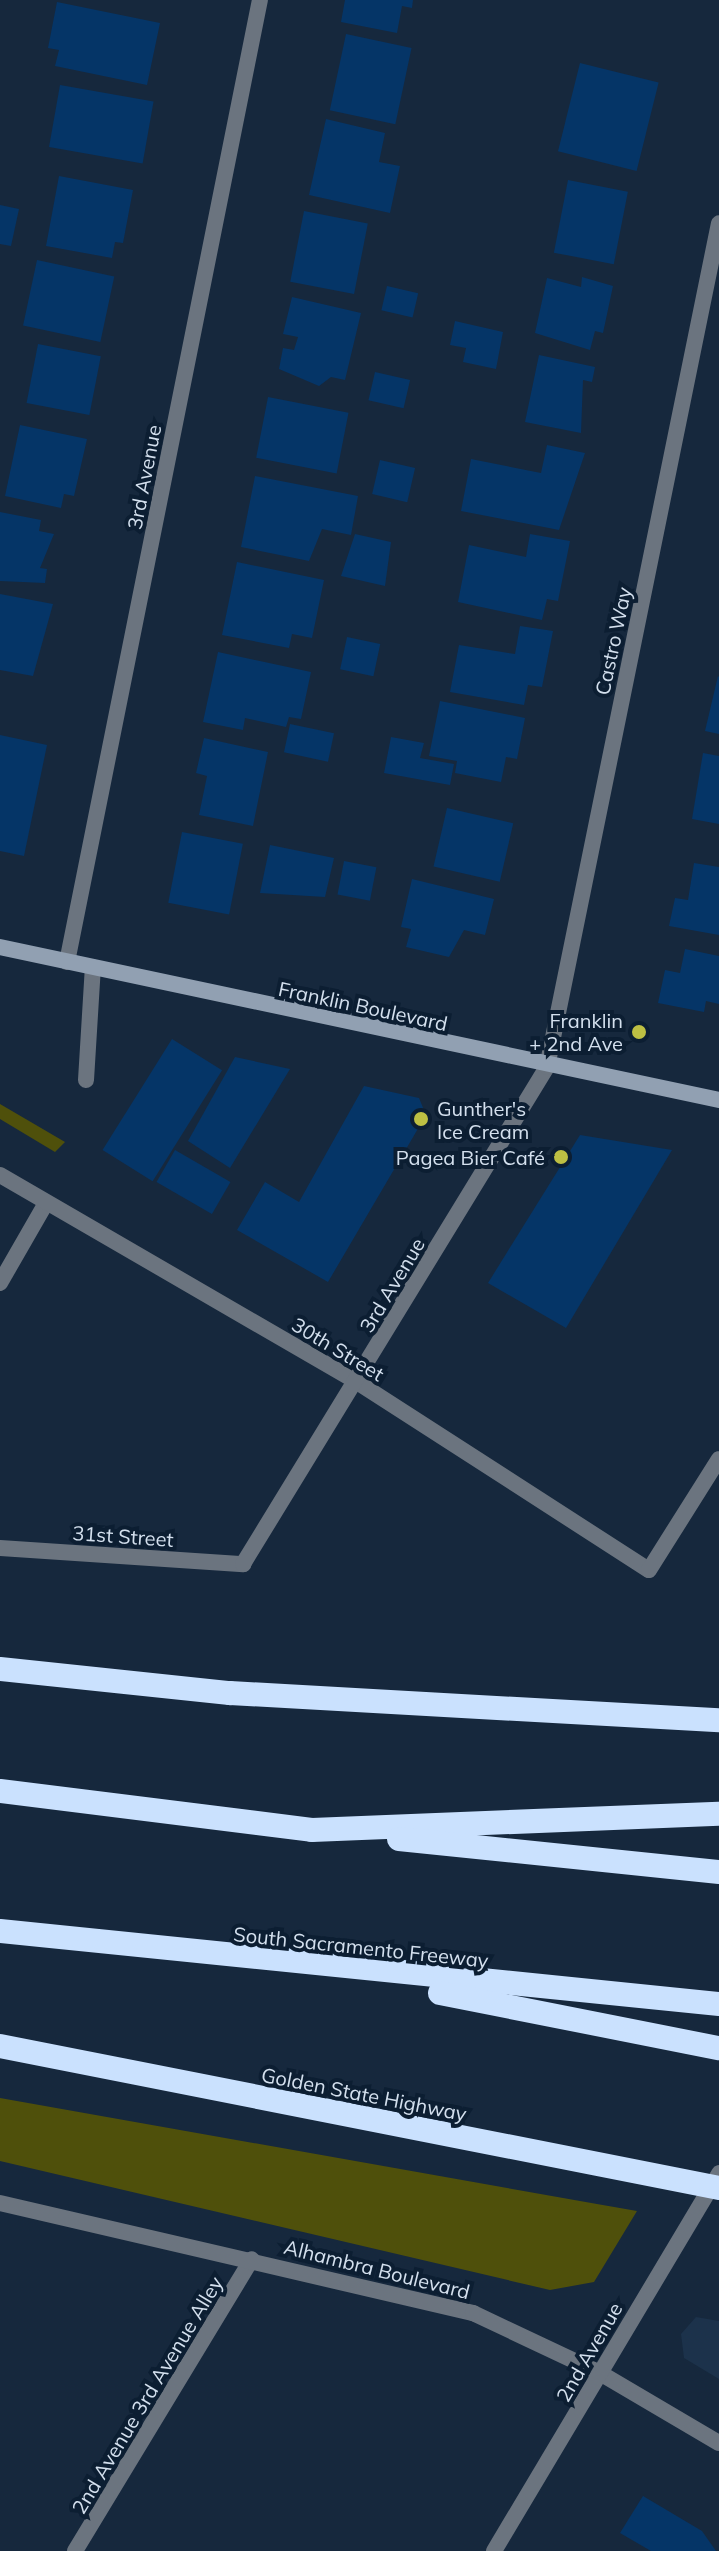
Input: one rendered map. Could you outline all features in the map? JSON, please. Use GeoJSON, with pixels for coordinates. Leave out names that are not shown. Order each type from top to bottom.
{"type":"FeatureCollection","features":[{"type":"Feature","properties":{"kind":"highway"},"geometry":{"type":"LineString","coordinates":[[0,1669],[230,1693],[719,1720]]}},
{"type":"Feature","properties":{"kind":"highway"},"geometry":{"type":"LineString","coordinates":[[0,1791],[312,1830],[719,1872]]}},
{"type":"Feature","properties":{"kind":"highway"},"geometry":{"type":"LineString","coordinates":[[312,1830],[719,1814]]}},
{"type":"Feature","properties":{"kind":"highway","name":"South Sacramento Freeway"},"geometry":{"type":"LineString","coordinates":[[0,1931],[320,1969],[719,2004]]}},
{"type":"Feature","properties":{"kind":"highway"},"geometry":{"type":"LineString","coordinates":[[320,1969],[719,2048]]}},
{"type":"Feature","properties":{"kind":"highway","name":"Golden State Highway"},"geometry":{"type":"LineString","coordinates":[[0,2046],[719,2188]]}},
{"type":"Feature","properties":{"kind":"main road","name":"Franklin Boulevard"},"geometry":{"type":"LineString","coordinates":[[0,947],[547,1067],[719,1100]]}},
{"type":"Feature","properties":{"kind":"street","name":"3rd Avenue"},"geometry":{"type":"LineString","coordinates":[[67,962],[260,0]]}},
{"type":"Feature","properties":{"kind":"street","name":"Castro Way"},"geometry":{"type":"LineString","coordinates":[[547,1067],[719,223]]}},
{"type":"Feature","properties":{"kind":"street"},"geometry":{"type":"LineString","coordinates":[[86,1080],[93,967]]}},
{"type":"Feature","properties":{"kind":"street","name":"3rd Avenue"},"geometry":{"type":"LineString","coordinates":[[243,1564],[547,1067]]}},
{"type":"Feature","properties":{"kind":"street","name":"30th Street"},"geometry":{"type":"LineString","coordinates":[[0,1175],[357,1382],[649,1570],[719,1459]]}},
{"type":"Feature","properties":{"kind":"street"},"geometry":{"type":"LineString","coordinates":[[0,1283],[46,1203]]}},
{"type":"Feature","properties":{"kind":"street","name":"31st Street"},"geometry":{"type":"LineString","coordinates":[[0,1548],[243,1564]]}},
{"type":"Feature","properties":{"kind":"street","name":"2nd Avenue"},"geometry":{"type":"LineString","coordinates":[[494,2551],[719,2173]]}},
{"type":"Feature","properties":{"kind":"street","name":"Alhambra Boulevard"},"geometry":{"type":"LineString","coordinates":[[0,2203],[252,2259],[473,2313],[600,2373],[719,2443]]}},
{"type":"Feature","properties":{"kind":"street","name":"2nd Avenue 3rd Avenue Alley"},"geometry":{"type":"LineString","coordinates":[[75,2551],[252,2259]]}},
{"type":"Feature","properties":{"kind":"shaded area"},"geometry":{"type":"Polygon","coordinates":[[[0,1104],[65,1142],[55,1152],[0,1119],[0,1104]]]}},
{"type":"Feature","properties":{"kind":"shaded area"},"geometry":{"type":"Polygon","coordinates":[[[0,2098],[637,2211],[594,2282],[550,2290],[0,2161],[0,2098]]]}},
{"type":"Feature","properties":{"kind":"shaded area"},"geometry":{"type":"Polygon","coordinates":[[[696,2317],[719,2321],[719,2379],[684,2358],[681,2334],[696,2317]]]}},
{"type":"Feature","properties":{"kind":"building"},"geometry":{"type":"Polygon","coordinates":[[[345,0],[413,0],[412,8],[402,6],[397,33],[341,22],[345,0]]]}},
{"type":"Feature","properties":{"kind":"building"},"geometry":{"type":"Polygon","coordinates":[[[57,2],[160,23],[147,85],[55,66],[59,50],[48,48],[57,2]]]}},
{"type":"Feature","properties":{"kind":"building"},"geometry":{"type":"Polygon","coordinates":[[[346,34],[412,48],[395,124],[330,110],[346,34]]]}},
{"type":"Feature","properties":{"kind":"building"},"geometry":{"type":"Polygon","coordinates":[[[580,63],[659,83],[637,171],[558,151],[580,63]]]}},
{"type":"Feature","properties":{"kind":"building"},"geometry":{"type":"Polygon","coordinates":[[[60,85],[154,101],[143,164],[49,147],[60,85]]]}},
{"type":"Feature","properties":{"kind":"building"},"geometry":{"type":"Polygon","coordinates":[[[326,119],[385,133],[379,162],[400,166],[390,213],[309,195],[326,119]]]}},
{"type":"Feature","properties":{"kind":"building"},"geometry":{"type":"Polygon","coordinates":[[[59,176],[133,190],[123,243],[115,242],[112,258],[46,246],[59,176]]]}},
{"type":"Feature","properties":{"kind":"building"},"geometry":{"type":"Polygon","coordinates":[[[568,180],[628,192],[614,264],[554,253],[568,180]]]}},
{"type":"Feature","properties":{"kind":"building"},"geometry":{"type":"Polygon","coordinates":[[[0,205],[19,209],[11,246],[0,244],[0,205]]]}},
{"type":"Feature","properties":{"kind":"building"},"geometry":{"type":"Polygon","coordinates":[[[304,211],[368,223],[354,294],[290,282],[304,211]]]}},
{"type":"Feature","properties":{"kind":"building"},"geometry":{"type":"Polygon","coordinates":[[[37,260],[114,276],[100,342],[23,326],[37,260]]]}},
{"type":"Feature","properties":{"kind":"building"},"geometry":{"type":"Polygon","coordinates":[[[582,277],[613,286],[603,333],[595,331],[590,350],[535,333],[547,278],[581,287],[582,277]]]}},
{"type":"Feature","properties":{"kind":"building"},"geometry":{"type":"Polygon","coordinates":[[[387,286],[418,293],[413,318],[381,310],[387,286]]]}},
{"type":"Feature","properties":{"kind":"building"},"geometry":{"type":"Polygon","coordinates":[[[292,297],[361,313],[345,380],[331,377],[319,386],[279,369],[283,348],[294,350],[298,337],[283,334],[292,297]]]}},
{"type":"Feature","properties":{"kind":"building"},"geometry":{"type":"Polygon","coordinates":[[[455,321],[503,332],[496,369],[463,362],[466,348],[450,345],[455,321]]]}},
{"type":"Feature","properties":{"kind":"building"},"geometry":{"type":"Polygon","coordinates":[[[38,344],[101,356],[89,415],[27,403],[38,344]]]}},
{"type":"Feature","properties":{"kind":"building"},"geometry":{"type":"Polygon","coordinates":[[[539,355],[595,367],[592,382],[583,380],[581,433],[525,422],[539,355]]]}},
{"type":"Feature","properties":{"kind":"building"},"geometry":{"type":"Polygon","coordinates":[[[375,372],[410,380],[404,408],[368,400],[375,372]]]}},
{"type":"Feature","properties":{"kind":"building"},"geometry":{"type":"Polygon","coordinates":[[[268,397],[348,413],[337,474],[256,458],[268,397]]]}},
{"type":"Feature","properties":{"kind":"building"},"geometry":{"type":"Polygon","coordinates":[[[20,425],[87,439],[74,496],[64,494],[61,508],[5,496],[20,425]]]}},
{"type":"Feature","properties":{"kind":"building"},"geometry":{"type":"Polygon","coordinates":[[[547,445],[585,453],[559,530],[461,511],[471,459],[541,473],[547,445]]]}},
{"type":"Feature","properties":{"kind":"building"},"geometry":{"type":"Polygon","coordinates":[[[380,460],[415,468],[407,502],[372,494],[380,460]]]}},
{"type":"Feature","properties":{"kind":"building"},"geometry":{"type":"Polygon","coordinates":[[[255,476],[358,496],[351,535],[322,529],[309,561],[241,547],[255,476]]]}},
{"type":"Feature","properties":{"kind":"building"},"geometry":{"type":"Polygon","coordinates":[[[0,512],[41,520],[39,531],[54,534],[40,568],[47,569],[45,583],[0,581],[0,512]]]}},
{"type":"Feature","properties":{"kind":"building"},"geometry":{"type":"Polygon","coordinates":[[[355,534],[391,542],[385,586],[341,576],[355,534]]]}},
{"type":"Feature","properties":{"kind":"building"},"geometry":{"type":"Polygon","coordinates":[[[530,534],[570,541],[558,601],[547,599],[542,620],[458,602],[469,545],[526,557],[530,534]]]}},
{"type":"Feature","properties":{"kind":"building"},"geometry":{"type":"Polygon","coordinates":[[[237,562],[324,580],[312,638],[292,634],[289,648],[222,635],[237,562]]]}},
{"type":"Feature","properties":{"kind":"building"},"geometry":{"type":"Polygon","coordinates":[[[0,594],[53,604],[33,676],[0,670],[0,594]]]}},
{"type":"Feature","properties":{"kind":"building"},"geometry":{"type":"Polygon","coordinates":[[[520,626],[553,631],[542,687],[528,685],[524,705],[450,692],[459,645],[515,654],[520,626]]]}},
{"type":"Feature","properties":{"kind":"building"},"geometry":{"type":"Polygon","coordinates":[[[347,637],[380,644],[373,676],[340,669],[347,637]]]}},
{"type":"Feature","properties":{"kind":"building"},"geometry":{"type":"Polygon","coordinates":[[[218,652],[311,672],[301,719],[289,717],[286,727],[245,718],[243,730],[203,722],[218,652]]]}},
{"type":"Feature","properties":{"kind":"building"},"geometry":{"type":"Polygon","coordinates":[[[719,677],[719,734],[705,731],[719,677]]]}},
{"type":"Feature","properties":{"kind":"building"},"geometry":{"type":"Polygon","coordinates":[[[440,701],[525,718],[517,759],[506,757],[501,782],[455,773],[457,761],[429,756],[440,701]]]}},
{"type":"Feature","properties":{"kind":"building"},"geometry":{"type":"Polygon","coordinates":[[[290,724],[334,733],[328,762],[284,752],[290,724]]]}},
{"type":"Feature","properties":{"kind":"building"},"geometry":{"type":"Polygon","coordinates":[[[0,735],[47,745],[24,856],[0,851],[0,735]]]}},
{"type":"Feature","properties":{"kind":"building"},"geometry":{"type":"Polygon","coordinates":[[[391,737],[424,743],[420,758],[454,764],[450,785],[384,773],[391,737]]]}},
{"type":"Feature","properties":{"kind":"building"},"geometry":{"type":"Polygon","coordinates":[[[204,738],[268,752],[253,826],[199,815],[207,776],[196,773],[204,738]]]}},
{"type":"Feature","properties":{"kind":"building"},"geometry":{"type":"Polygon","coordinates":[[[703,753],[719,756],[719,824],[692,819],[703,753]]]}},
{"type":"Feature","properties":{"kind":"building"},"geometry":{"type":"Polygon","coordinates":[[[447,808],[513,823],[500,882],[434,866],[447,808]]]}},
{"type":"Feature","properties":{"kind":"building"},"geometry":{"type":"Polygon","coordinates":[[[182,832],[243,844],[229,915],[168,903],[182,832]]]}},
{"type":"Feature","properties":{"kind":"building"},"geometry":{"type":"Polygon","coordinates":[[[270,845],[334,858],[325,897],[260,893],[270,845]]]}},
{"type":"Feature","properties":{"kind":"building"},"geometry":{"type":"Polygon","coordinates":[[[344,861],[376,867],[370,901],[338,894],[344,861]]]}},
{"type":"Feature","properties":{"kind":"building"},"geometry":{"type":"Polygon","coordinates":[[[694,863],[719,867],[719,935],[669,926],[675,898],[688,900],[694,863]]]}},
{"type":"Feature","properties":{"kind":"building"},"geometry":{"type":"Polygon","coordinates":[[[412,879],[494,899],[485,935],[464,930],[449,957],[406,947],[411,929],[401,927],[412,879]]]}},
{"type":"Feature","properties":{"kind":"building"},"geometry":{"type":"Polygon","coordinates":[[[685,949],[719,956],[719,1004],[706,1001],[704,1012],[658,1003],[665,970],[680,973],[685,949]]]}},
{"type":"Feature","properties":{"kind":"building"},"geometry":{"type":"Polygon","coordinates":[[[172,1039],[222,1070],[153,1181],[103,1150],[172,1039]]]}},
{"type":"Feature","properties":{"kind":"building"},"geometry":{"type":"Polygon","coordinates":[[[235,1057],[290,1069],[230,1168],[188,1141],[235,1057]]]}},
{"type":"Feature","properties":{"kind":"building"},"geometry":{"type":"Polygon","coordinates":[[[364,1086],[419,1098],[426,1115],[328,1282],[237,1230],[265,1182],[299,1202],[364,1086]]]}},
{"type":"Feature","properties":{"kind":"building"},"geometry":{"type":"Polygon","coordinates":[[[580,1135],[672,1150],[566,1328],[488,1283],[580,1135]]]}},
{"type":"Feature","properties":{"kind":"building"},"geometry":{"type":"Polygon","coordinates":[[[175,1150],[230,1182],[212,1214],[156,1182],[175,1150]]]}},
{"type":"Feature","properties":{"kind":"building"},"geometry":{"type":"Polygon","coordinates":[[[643,2496],[702,2531],[716,2551],[651,2551],[620,2533],[643,2496]]]}},
{"type":"Feature","properties":{"kind":"place","name":"Franklin + 2nd Ave"},"geometry":{"type":"Point","coordinates":[639,1032]}},
{"type":"Feature","properties":{"kind":"place","name":"Gunther's Ice Cream"},"geometry":{"type":"Point","coordinates":[421,1119]}},
{"type":"Feature","properties":{"kind":"place","name":"Pagea Bier Café"},"geometry":{"type":"Point","coordinates":[561,1157]}}]}
